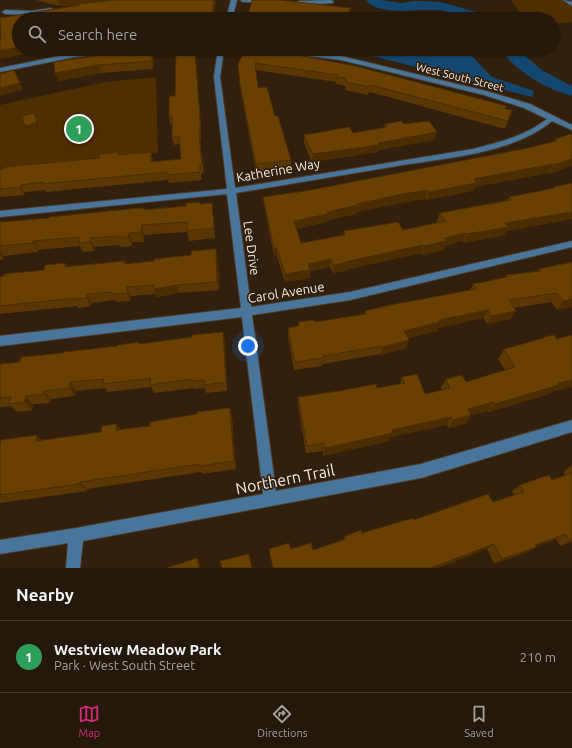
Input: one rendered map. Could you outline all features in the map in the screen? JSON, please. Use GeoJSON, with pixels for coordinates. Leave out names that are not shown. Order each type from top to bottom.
{"type":"FeatureCollection","features":[{"type":"Feature","properties":{"kind":"street"},"geometry":{"type":"LineString","coordinates":[[231,12],[234,0]]}},
{"type":"Feature","properties":{"kind":"street"},"geometry":{"type":"LineString","coordinates":[[243,0],[275,2]]}},
{"type":"Feature","properties":{"kind":"street"},"geometry":{"type":"LineString","coordinates":[[566,0],[572,4]]}},
{"type":"Feature","properties":{"kind":"street"},"geometry":{"type":"LineString","coordinates":[[289,3],[309,4],[331,2]]}},
{"type":"Feature","properties":{"kind":"street"},"geometry":{"type":"LineString","coordinates":[[39,12],[54,10]]}},
{"type":"Feature","properties":{"kind":"street"},"geometry":{"type":"LineString","coordinates":[[5,12],[12,12]]}},
{"type":"Feature","properties":{"kind":"street"},"geometry":{"type":"LineString","coordinates":[[0,70],[70,56]]}},
{"type":"Feature","properties":{"kind":"street","name":"Lee Drive"},"geometry":{"type":"LineString","coordinates":[[221,56],[217,77],[270,499]]}},
{"type":"Feature","properties":{"kind":"street","name":"West South Street"},"geometry":{"type":"LineString","coordinates":[[325,56],[341,58],[486,93],[527,106],[572,128]]}},
{"type":"Feature","properties":{"kind":"street","name":"Katherine Way"},"geometry":{"type":"LineString","coordinates":[[0,214],[231,191],[473,151],[513,141],[537,130],[552,118]]}},
{"type":"Feature","properties":{"kind":"street","name":"Carol Avenue"},"geometry":{"type":"LineString","coordinates":[[0,341],[247,312],[350,296],[572,244]]}},
{"type":"Feature","properties":{"kind":"street","name":"Northern Trail"},"geometry":{"type":"LineString","coordinates":[[0,547],[76,535],[421,471],[572,426]]}},
{"type":"Feature","properties":{"kind":"street"},"geometry":{"type":"LineString","coordinates":[[73,568],[76,535]]}},
{"type":"Feature","properties":{"kind":"shaded area"},"geometry":{"type":"Polygon","coordinates":[[[511,0],[572,0],[572,22],[560,23],[560,12],[519,12],[511,0]]]}},
{"type":"Feature","properties":{"kind":"shaded area"},"geometry":{"type":"Polygon","coordinates":[[[156,77],[158,153],[0,169],[0,105],[105,82],[156,77]]]}},
{"type":"Feature","properties":{"kind":"water"},"geometry":{"type":"Polygon","coordinates":[[[373,56],[472,56],[492,77],[534,91],[532,97],[373,56]]]}},
{"type":"Feature","properties":{"kind":"building"},"geometry":{"type":"Polygon","coordinates":[[[115,0],[214,0],[212,12],[37,12],[80,5],[77,4],[115,0]]]}},
{"type":"Feature","properties":{"kind":"building"},"geometry":{"type":"Polygon","coordinates":[[[252,0],[279,0],[351,8],[348,12],[249,12],[252,0]]]}},
{"type":"Feature","properties":{"kind":"building"},"geometry":{"type":"Polygon","coordinates":[[[12,16],[12,48],[0,51],[1,40],[0,18],[12,16]]]}},
{"type":"Feature","properties":{"kind":"building"},"geometry":{"type":"Polygon","coordinates":[[[95,56],[152,56],[152,61],[98,65],[55,73],[54,62],[95,56]]]}},
{"type":"Feature","properties":{"kind":"building"},"geometry":{"type":"Polygon","coordinates":[[[176,56],[195,56],[202,165],[200,165],[200,172],[167,175],[167,172],[42,184],[43,182],[21,185],[20,187],[0,189],[0,169],[4,169],[4,167],[99,158],[100,154],[118,152],[118,155],[151,152],[151,162],[181,159],[179,136],[172,137],[172,116],[169,116],[169,96],[175,96],[176,56]]]}},
{"type":"Feature","properties":{"kind":"building"},"geometry":{"type":"Polygon","coordinates":[[[242,56],[302,56],[355,66],[507,106],[505,109],[512,110],[508,121],[370,85],[369,87],[346,82],[346,78],[337,77],[338,75],[255,63],[258,88],[267,87],[275,116],[278,116],[291,160],[256,164],[240,85],[238,64],[242,56]]]}},
{"type":"Feature","properties":{"kind":"building"},"geometry":{"type":"Polygon","coordinates":[[[14,70],[20,83],[0,88],[0,74],[14,70]]]}},
{"type":"Feature","properties":{"kind":"building"},"geometry":{"type":"Polygon","coordinates":[[[34,113],[37,123],[25,126],[22,116],[34,113]]]}},
{"type":"Feature","properties":{"kind":"building"},"geometry":{"type":"Polygon","coordinates":[[[401,121],[404,124],[429,121],[437,132],[378,143],[379,145],[313,154],[304,135],[349,127],[353,133],[387,127],[385,124],[401,121]]]}},
{"type":"Feature","properties":{"kind":"building"},"geometry":{"type":"Polygon","coordinates":[[[570,134],[572,135],[572,159],[554,165],[474,179],[476,183],[429,192],[427,190],[398,195],[327,212],[328,214],[294,221],[301,243],[345,235],[344,231],[398,222],[403,230],[446,221],[440,213],[511,200],[509,197],[572,183],[572,212],[505,223],[508,227],[466,233],[444,238],[447,241],[345,263],[334,265],[331,259],[308,264],[310,270],[285,274],[277,248],[274,248],[263,197],[305,191],[523,149],[557,141],[555,139],[570,134]]]}},
{"type":"Feature","properties":{"kind":"building"},"geometry":{"type":"Polygon","coordinates":[[[199,202],[200,204],[212,203],[214,228],[187,231],[187,222],[142,225],[141,232],[129,233],[129,237],[116,237],[117,236],[90,238],[90,242],[79,243],[80,237],[33,241],[33,243],[0,246],[0,222],[129,209],[144,208],[144,210],[186,206],[186,203],[199,202]]]}},
{"type":"Feature","properties":{"kind":"building"},"geometry":{"type":"Polygon","coordinates":[[[216,249],[217,282],[177,285],[154,289],[154,285],[127,287],[127,293],[112,294],[112,292],[87,294],[87,298],[0,306],[0,277],[4,276],[4,274],[44,270],[45,265],[65,263],[65,267],[125,261],[124,264],[154,261],[154,259],[191,255],[191,251],[216,249]]]}},
{"type":"Feature","properties":{"kind":"building"},"geometry":{"type":"Polygon","coordinates":[[[572,262],[572,299],[563,301],[557,293],[509,300],[516,311],[491,316],[488,310],[439,320],[440,322],[404,331],[409,340],[383,347],[323,356],[323,358],[295,362],[288,328],[299,326],[298,322],[314,320],[315,322],[366,314],[365,311],[390,305],[476,289],[473,284],[507,277],[506,275],[541,271],[539,269],[572,262]]]}},
{"type":"Feature","properties":{"kind":"building"},"geometry":{"type":"Polygon","coordinates":[[[223,332],[226,382],[204,385],[204,380],[192,381],[192,379],[150,385],[151,378],[103,384],[104,379],[70,382],[69,388],[44,391],[43,394],[26,396],[24,402],[9,404],[11,396],[0,398],[0,364],[20,362],[21,357],[64,353],[139,342],[139,344],[192,337],[192,335],[223,332]]]}},
{"type":"Feature","properties":{"kind":"building"},"geometry":{"type":"Polygon","coordinates":[[[554,335],[557,339],[572,335],[572,380],[558,383],[559,385],[495,404],[494,402],[468,409],[471,415],[453,420],[451,417],[392,430],[393,433],[325,448],[324,443],[307,446],[298,397],[376,384],[377,388],[405,383],[402,377],[417,374],[425,394],[450,388],[446,379],[462,375],[466,382],[515,367],[504,349],[554,335]]]}},
{"type":"Feature","properties":{"kind":"building"},"geometry":{"type":"Polygon","coordinates":[[[230,408],[234,461],[199,466],[199,464],[80,482],[79,484],[0,495],[1,440],[37,435],[36,441],[101,432],[102,426],[116,424],[116,430],[150,426],[150,422],[197,414],[197,412],[230,408]]]}},
{"type":"Feature","properties":{"kind":"building"},"geometry":{"type":"Polygon","coordinates":[[[572,473],[572,540],[570,541],[566,534],[535,545],[537,547],[502,559],[494,544],[431,568],[273,568],[269,549],[289,543],[291,549],[311,543],[313,550],[346,539],[345,536],[361,530],[362,533],[413,518],[414,520],[488,494],[493,502],[524,492],[520,485],[549,475],[552,480],[572,473]]]}},
{"type":"Feature","properties":{"kind":"building"},"geometry":{"type":"Polygon","coordinates":[[[249,554],[252,568],[222,568],[220,561],[249,554]]]}},
{"type":"Feature","properties":{"kind":"building"},"geometry":{"type":"Polygon","coordinates":[[[197,558],[199,568],[167,568],[197,558]]]}},
{"type":"Feature","properties":{"kind":"waterway"},"geometry":{"type":"LineString","coordinates":[[373,0],[376,3],[400,7],[416,5],[440,6],[461,12]]}},
{"type":"Feature","properties":{"kind":"waterway"},"geometry":{"type":"LineString","coordinates":[[516,56],[546,80],[572,91]]}},
{"type":"Feature","properties":{"kind":"place","name":"Westview Meadow Park"},"geometry":{"type":"Point","coordinates":[79,129]}}]}
